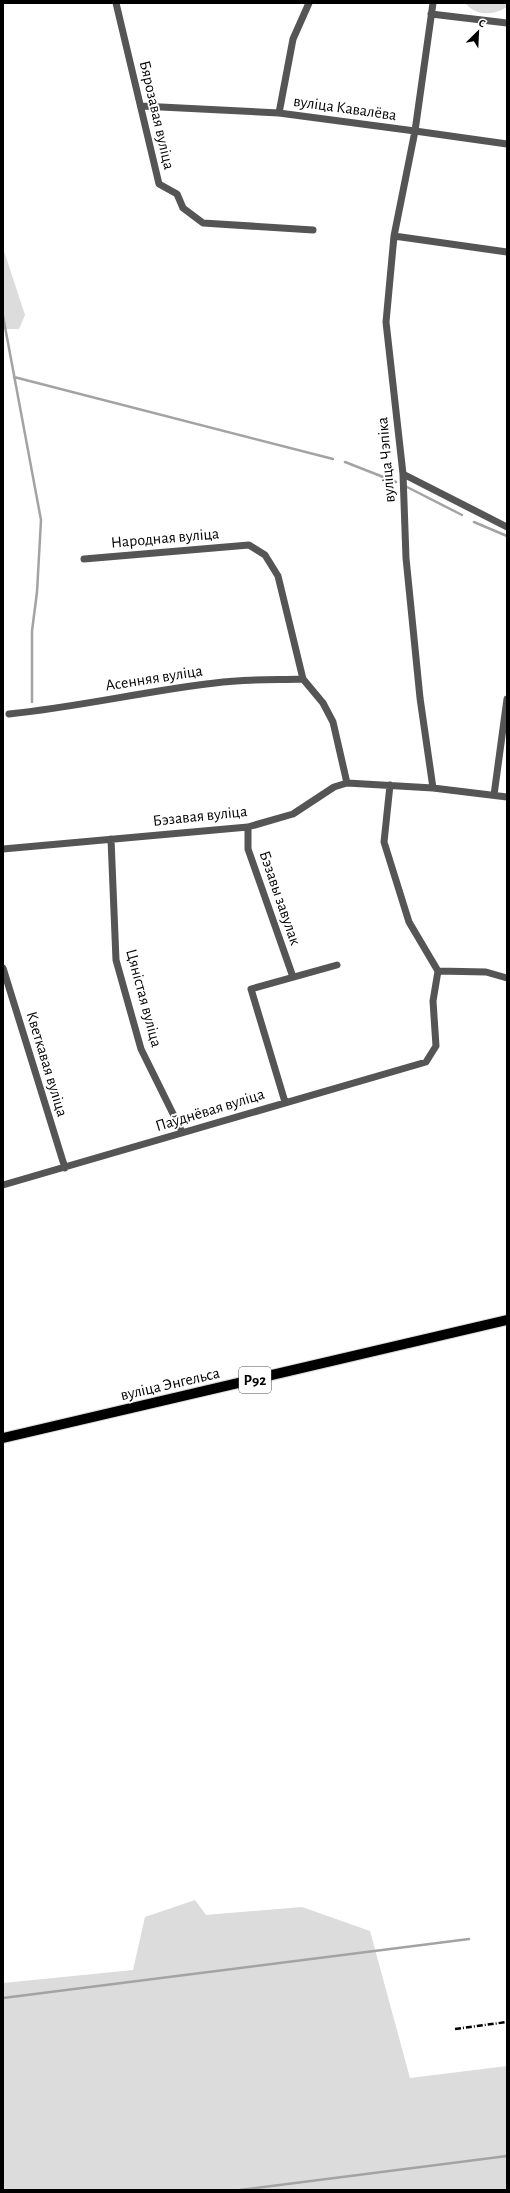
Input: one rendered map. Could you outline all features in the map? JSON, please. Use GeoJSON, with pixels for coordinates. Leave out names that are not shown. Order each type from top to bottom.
{"type":"FeatureCollection","features":[{"type":"Feature","properties":{"kind":"main road","name":"вуліца Энгельса"},"geometry":{"type":"LineString","coordinates":[[3,1438],[507,1320]]}},
{"type":"Feature","properties":{"kind":"street","name":"Бярозавая вуліца"},"geometry":{"type":"LineString","coordinates":[[116,3],[159,184],[177,194],[183,208],[203,223],[313,230]]}},
{"type":"Feature","properties":{"kind":"street"},"geometry":{"type":"LineString","coordinates":[[279,113],[293,39],[309,3]]}},
{"type":"Feature","properties":{"kind":"street","name":"вуліца Кавалёва"},"geometry":{"type":"LineString","coordinates":[[141,106],[279,113],[415,131],[433,3]]}},
{"type":"Feature","properties":{"kind":"street"},"geometry":{"type":"LineString","coordinates":[[431,14],[507,23]]}},
{"type":"Feature","properties":{"kind":"street"},"geometry":{"type":"LineString","coordinates":[[415,131],[507,144]]}},
{"type":"Feature","properties":{"kind":"street","name":"вуліца Чэпіка"},"geometry":{"type":"LineString","coordinates":[[415,131],[394,236],[386,322],[403,474],[406,558],[420,698],[433,788]]}},
{"type":"Feature","properties":{"kind":"street"},"geometry":{"type":"LineString","coordinates":[[394,236],[507,252]]}},
{"type":"Feature","properties":{"kind":"street"},"geometry":{"type":"LineString","coordinates":[[403,474],[507,527]]}},
{"type":"Feature","properties":{"kind":"street","name":"Народная вуліца"},"geometry":{"type":"LineString","coordinates":[[84,559],[249,545],[264,555],[278,576],[303,679]]}},
{"type":"Feature","properties":{"kind":"street"},"geometry":{"type":"LineString","coordinates":[[303,679],[323,703],[333,722],[347,783]]}},
{"type":"Feature","properties":{"kind":"street","name":"Асенняя вуліца"},"geometry":{"type":"LineString","coordinates":[[9,714],[51,710],[129,695],[216,682],[303,679]]}},
{"type":"Feature","properties":{"kind":"street"},"geometry":{"type":"LineString","coordinates":[[494,795],[507,699]]}},
{"type":"Feature","properties":{"kind":"street","name":"Бэзавая вуліца"},"geometry":{"type":"LineString","coordinates":[[3,849],[111,838],[248,827],[292,814],[334,787],[347,783],[433,788],[507,797]]}},
{"type":"Feature","properties":{"kind":"street"},"geometry":{"type":"LineString","coordinates":[[390,785],[384,842],[409,922],[438,971],[486,972],[507,978]]}},
{"type":"Feature","properties":{"kind":"street","name":"Бэзавы завулак"},"geometry":{"type":"LineString","coordinates":[[248,827],[248,849],[293,977]]}},
{"type":"Feature","properties":{"kind":"street","name":"Цяністая вуліца"},"geometry":{"type":"LineString","coordinates":[[111,838],[116,960],[141,1049],[182,1132]]}},
{"type":"Feature","properties":{"kind":"street"},"geometry":{"type":"LineString","coordinates":[[285,1102],[251,989],[337,965]]}},
{"type":"Feature","properties":{"kind":"street","name":"Кветкавая вуліца"},"geometry":{"type":"LineString","coordinates":[[3,968],[65,1168]]}},
{"type":"Feature","properties":{"kind":"street","name":"Паўднёвая вуліца"},"geometry":{"type":"LineString","coordinates":[[3,1185],[426,1062],[436,1046],[433,1001],[438,971]]}},
{"type":"Feature","properties":{"kind":"shaded area"},"geometry":{"type":"Polygon","coordinates":[[[465,3],[507,3],[507,7],[496,12],[484,13],[474,10],[465,3]]]}},
{"type":"Feature","properties":{"kind":"shaded area"},"geometry":{"type":"Polygon","coordinates":[[[3,248],[25,315],[19,329],[3,329],[3,248]]]}},
{"type":"Feature","properties":{"kind":"shaded area"},"geometry":{"type":"Polygon","coordinates":[[[195,1900],[206,1915],[302,1907],[370,1931],[410,2078],[507,2066],[507,2190],[3,2190],[3,1983],[133,1970],[145,1917],[195,1900]]]}},
{"type":"Feature","properties":{"kind":"waterway"},"geometry":{"type":"LineString","coordinates":[[3,316],[41,520],[37,592],[32,631],[32,702]]}},
{"type":"Feature","properties":{"kind":"waterway"},"geometry":{"type":"LineString","coordinates":[[14,377],[333,459]]}},
{"type":"Feature","properties":{"kind":"waterway"},"geometry":{"type":"LineString","coordinates":[[345,462],[396,482]]}},
{"type":"Feature","properties":{"kind":"waterway"},"geometry":{"type":"LineString","coordinates":[[407,487],[462,515]]}},
{"type":"Feature","properties":{"kind":"waterway"},"geometry":{"type":"LineString","coordinates":[[474,522],[507,536]]}},
{"type":"Feature","properties":{"kind":"waterway"},"geometry":{"type":"LineString","coordinates":[[3,1998],[469,1939]]}},
{"type":"Feature","properties":{"kind":"waterway"},"geometry":{"type":"LineString","coordinates":[[240,2190],[507,2156]]}},
{"type":"Feature","properties":{"kind":"railway"},"geometry":{"type":"LineString","coordinates":[[455,2029],[507,2022]]}}]}
